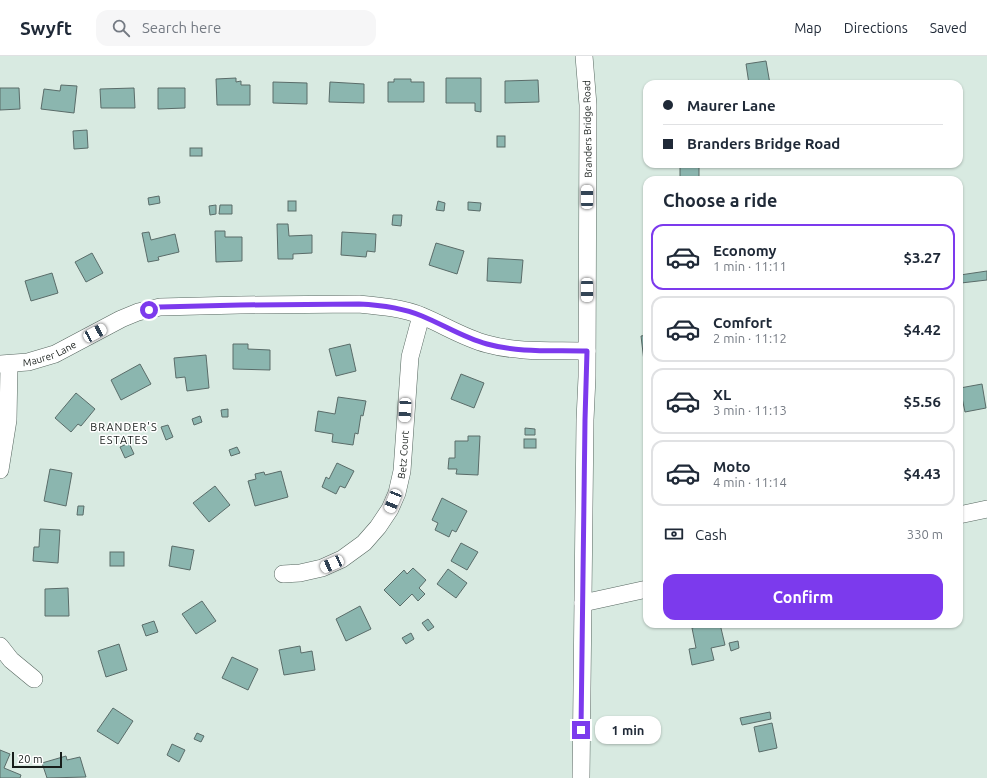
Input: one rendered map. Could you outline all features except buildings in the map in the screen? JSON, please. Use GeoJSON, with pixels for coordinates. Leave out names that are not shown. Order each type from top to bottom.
{"type":"FeatureCollection","features":[{"type":"Feature","properties":{"kind":"street","name":"Branders Bridge Road"},"geometry":{"type":"LineString","coordinates":[[581,778],[587,351],[588,104],[584,56]]}},
{"type":"Feature","properties":{"kind":"street","name":"Maurer Lane"},"geometry":{"type":"LineString","coordinates":[[4,365],[28,362],[55,354],[121,319],[138,312],[160,307],[240,305],[376,305],[421,316],[486,344],[515,349],[587,351]]}},
{"type":"Feature","properties":{"kind":"street","name":"Betz Court"},"geometry":{"type":"LineString","coordinates":[[283,574],[300,573],[322,568],[342,559],[364,544],[390,509],[397,493],[402,471],[410,357],[421,316]]}},
{"type":"Feature","properties":{"kind":"street"},"geometry":{"type":"LineString","coordinates":[[0,470],[8,420],[4,365]]}},
{"type":"Feature","properties":{"kind":"street"},"geometry":{"type":"LineString","coordinates":[[963,514],[987,509]]}},
{"type":"Feature","properties":{"kind":"street"},"geometry":{"type":"LineString","coordinates":[[583,604],[643,590]]}},
{"type":"Feature","properties":{"kind":"street"},"geometry":{"type":"LineString","coordinates":[[0,646],[11,660],[34,679]]}},
{"type":"Feature","properties":{"kind":"district","name":"BRANDER'S ESTATES"},"geometry":{"type":"Point","coordinates":[124,433]}},
{"type":"Feature","properties":{"kind":"route"},"geometry":{"type":"LineString","coordinates":[[149,310],[160,307],[240,305],[376,305],[403,310],[421,316],[486,344],[515,349],[587,351],[581,730]]}}]}
